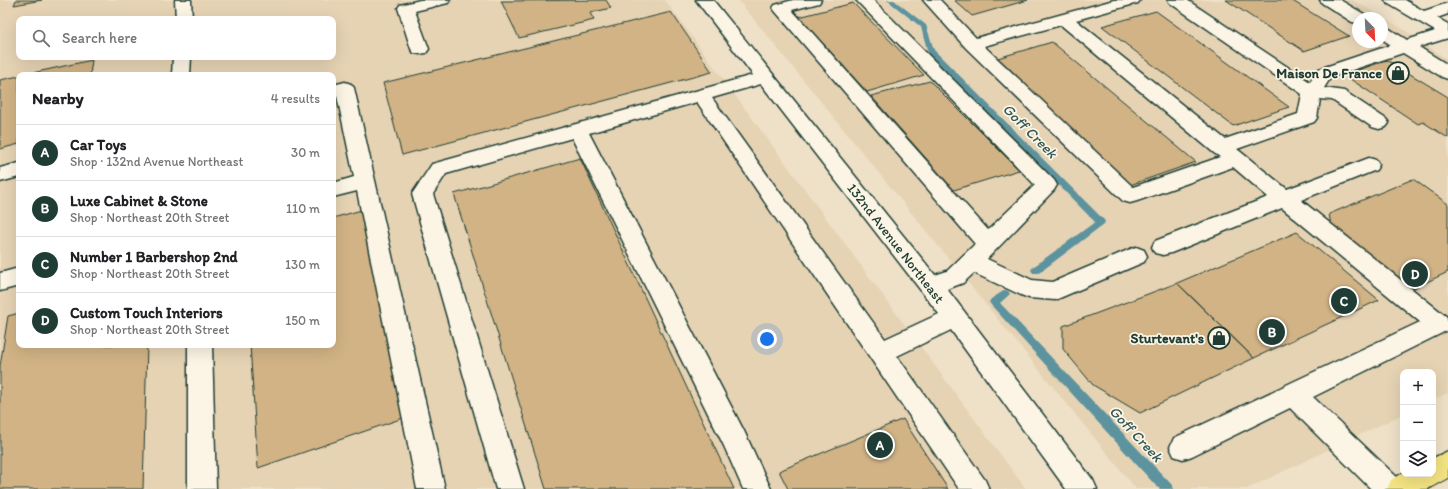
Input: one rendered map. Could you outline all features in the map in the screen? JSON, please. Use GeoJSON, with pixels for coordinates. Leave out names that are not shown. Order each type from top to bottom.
{"type":"FeatureCollection","features":[{"type":"Feature","properties":{"kind":"main road"},"geometry":{"type":"LineString","coordinates":[[1436,470],[1448,464]]}},
{"type":"Feature","properties":{"kind":"main road"},"geometry":{"type":"LineString","coordinates":[[1401,489],[1423,477]]}},
{"type":"Feature","properties":{"kind":"street"},"geometry":{"type":"LineString","coordinates":[[183,0],[184,16]]}},
{"type":"Feature","properties":{"kind":"street"},"geometry":{"type":"LineString","coordinates":[[420,48],[406,8],[442,0]]}},
{"type":"Feature","properties":{"kind":"street","name":"132nd Avenue Northeast"},"geometry":{"type":"LineString","coordinates":[[704,0],[955,317],[1083,489]]}},
{"type":"Feature","properties":{"kind":"street"},"geometry":{"type":"LineString","coordinates":[[813,0],[781,8],[988,244]]}},
{"type":"Feature","properties":{"kind":"street"},"geometry":{"type":"LineString","coordinates":[[864,0],[1047,185],[955,277],[930,286]]}},
{"type":"Feature","properties":{"kind":"street"},"geometry":{"type":"LineString","coordinates":[[930,0],[972,44],[1130,196],[1307,118],[1312,92],[1325,73],[1448,32]]}},
{"type":"Feature","properties":{"kind":"street"},"geometry":{"type":"LineString","coordinates":[[972,44],[1132,0]]}},
{"type":"Feature","properties":{"kind":"street"},"geometry":{"type":"LineString","coordinates":[[1176,0],[1312,92],[1337,95],[1380,123]]}},
{"type":"Feature","properties":{"kind":"street"},"geometry":{"type":"LineString","coordinates":[[1328,0],[1352,14]]}},
{"type":"Feature","properties":{"kind":"street"},"geometry":{"type":"LineString","coordinates":[[1393,0],[1448,32]]}},
{"type":"Feature","properties":{"kind":"street"},"geometry":{"type":"LineString","coordinates":[[1423,17],[1448,8]]}},
{"type":"Feature","properties":{"kind":"street"},"geometry":{"type":"LineString","coordinates":[[1064,19],[1227,153],[1445,326],[1293,394],[1183,447]]}},
{"type":"Feature","properties":{"kind":"street"},"geometry":{"type":"LineString","coordinates":[[1388,36],[1448,72]]}},
{"type":"Feature","properties":{"kind":"street"},"geometry":{"type":"LineString","coordinates":[[181,72],[182,60]]}},
{"type":"Feature","properties":{"kind":"street"},"geometry":{"type":"LineString","coordinates":[[510,489],[422,194],[439,169],[765,77]]}},
{"type":"Feature","properties":{"kind":"street"},"geometry":{"type":"LineString","coordinates":[[336,90],[346,88],[432,489]]}},
{"type":"Feature","properties":{"kind":"street"},"geometry":{"type":"LineString","coordinates":[[701,95],[975,489]]}},
{"type":"Feature","properties":{"kind":"street"},"geometry":{"type":"LineString","coordinates":[[578,130],[735,440],[756,489]]}},
{"type":"Feature","properties":{"kind":"street"},"geometry":{"type":"LineString","coordinates":[[1163,246],[1369,165]]}},
{"type":"Feature","properties":{"kind":"street"},"geometry":{"type":"LineString","coordinates":[[0,175],[16,171]]}},
{"type":"Feature","properties":{"kind":"street"},"geometry":{"type":"LineString","coordinates":[[336,189],[365,180]]}},
{"type":"Feature","properties":{"kind":"street"},"geometry":{"type":"LineString","coordinates":[[970,261],[1029,289],[1055,291],[1136,256]]}},
{"type":"Feature","properties":{"kind":"street"},"geometry":{"type":"LineString","coordinates":[[0,282],[16,278]]}},
{"type":"Feature","properties":{"kind":"street"},"geometry":{"type":"LineString","coordinates":[[880,354],[955,317]]}},
{"type":"Feature","properties":{"kind":"street"},"geometry":{"type":"LineString","coordinates":[[200,348],[202,489]]}},
{"type":"Feature","properties":{"kind":"street"},"geometry":{"type":"LineString","coordinates":[[1293,394],[1390,489]]}},
{"type":"Feature","properties":{"kind":"shaded area"},"geometry":{"type":"Polygon","coordinates":[[[0,0],[665,0],[1026,489],[0,489],[0,0]]]}},
{"type":"Feature","properties":{"kind":"shaded area"},"geometry":{"type":"Polygon","coordinates":[[[738,0],[1353,0],[1374,12],[1352,12],[1352,48],[1388,48],[1388,20],[1405,30],[1448,60],[1448,393],[1436,399],[1436,369],[1400,369],[1400,415],[1247,489],[1136,489],[738,0]]]}},
{"type":"Feature","properties":{"kind":"building"},"geometry":{"type":"Polygon","coordinates":[[[16,0],[42,0],[14,5],[16,0]]]}},
{"type":"Feature","properties":{"kind":"building"},"geometry":{"type":"Polygon","coordinates":[[[606,0],[611,8],[590,13],[594,20],[519,38],[501,1],[606,0]]]}},
{"type":"Feature","properties":{"kind":"building"},"geometry":{"type":"Polygon","coordinates":[[[954,0],[1028,0],[972,16],[954,0]]]}},
{"type":"Feature","properties":{"kind":"building"},"geometry":{"type":"Polygon","coordinates":[[[1226,0],[1291,0],[1349,36],[1304,51],[1226,0]]]}},
{"type":"Feature","properties":{"kind":"building"},"geometry":{"type":"Polygon","coordinates":[[[853,3],[924,75],[867,92],[799,17],[853,3]]]}},
{"type":"Feature","properties":{"kind":"building"},"geometry":{"type":"Polygon","coordinates":[[[1156,11],[1289,107],[1233,126],[1102,26],[1156,11]]]}},
{"type":"Feature","properties":{"kind":"building"},"geometry":{"type":"Polygon","coordinates":[[[671,12],[712,72],[402,155],[383,83],[671,12]]]}},
{"type":"Feature","properties":{"kind":"building"},"geometry":{"type":"Polygon","coordinates":[[[1052,42],[1196,162],[1127,186],[991,60],[1052,42]]]}},
{"type":"Feature","properties":{"kind":"building"},"geometry":{"type":"Polygon","coordinates":[[[92,60],[90,72],[37,72],[92,60]]]}},
{"type":"Feature","properties":{"kind":"building"},"geometry":{"type":"Polygon","coordinates":[[[1387,60],[1448,97],[1448,138],[1423,122],[1418,124],[1344,75],[1387,60]]]}},
{"type":"Feature","properties":{"kind":"building"},"geometry":{"type":"Polygon","coordinates":[[[16,77],[16,145],[0,149],[0,80],[16,77]]]}},
{"type":"Feature","properties":{"kind":"building"},"geometry":{"type":"Polygon","coordinates":[[[930,81],[1019,170],[954,190],[871,96],[930,81]]]}},
{"type":"Feature","properties":{"kind":"building"},"geometry":{"type":"Polygon","coordinates":[[[580,158],[734,489],[546,489],[454,194],[580,158]]]}},
{"type":"Feature","properties":{"kind":"building"},"geometry":{"type":"Polygon","coordinates":[[[1413,179],[1448,204],[1448,272],[1412,289],[1331,225],[1329,214],[1413,179]]]}},
{"type":"Feature","properties":{"kind":"building"},"geometry":{"type":"Polygon","coordinates":[[[365,209],[406,417],[258,468],[250,348],[336,348],[336,217],[365,209]]]}},
{"type":"Feature","properties":{"kind":"building"},"geometry":{"type":"Polygon","coordinates":[[[1297,232],[1379,300],[1254,358],[1177,283],[1297,232]]]}},
{"type":"Feature","properties":{"kind":"building"},"geometry":{"type":"Polygon","coordinates":[[[1177,283],[1254,358],[1140,413],[1093,385],[1063,349],[1063,326],[1177,283]]]}},
{"type":"Feature","properties":{"kind":"building"},"geometry":{"type":"Polygon","coordinates":[[[16,314],[16,348],[147,348],[143,489],[0,489],[0,366],[8,316],[16,314]]]}},
{"type":"Feature","properties":{"kind":"building"},"geometry":{"type":"Polygon","coordinates":[[[903,419],[948,489],[788,489],[779,471],[903,419]]]}},
{"type":"Feature","properties":{"kind":"waterway","name":"Goff Creek"},"geometry":{"type":"LineString","coordinates":[[890,0],[924,26],[931,51],[1101,222],[1036,270]]}},
{"type":"Feature","properties":{"kind":"waterway","name":"Goff Creek"},"geometry":{"type":"LineString","coordinates":[[1005,294],[994,302],[1168,489]]}},
{"type":"Feature","properties":{"kind":"place","name":"Maison De France"},"geometry":{"type":"Point","coordinates":[1398,73]}},
{"type":"Feature","properties":{"kind":"place","name":"Custom Touch Interiors"},"geometry":{"type":"Point","coordinates":[1415,274]}},
{"type":"Feature","properties":{"kind":"place","name":"Number 1 Barbershop 2nd"},"geometry":{"type":"Point","coordinates":[1344,301]}},
{"type":"Feature","properties":{"kind":"place","name":"Luxe Cabinet & Stone"},"geometry":{"type":"Point","coordinates":[1272,332]}},
{"type":"Feature","properties":{"kind":"place","name":"Sturtevant's"},"geometry":{"type":"Point","coordinates":[1219,338]}},
{"type":"Feature","properties":{"kind":"place","name":"Car Toys"},"geometry":{"type":"Point","coordinates":[880,445]}}]}
